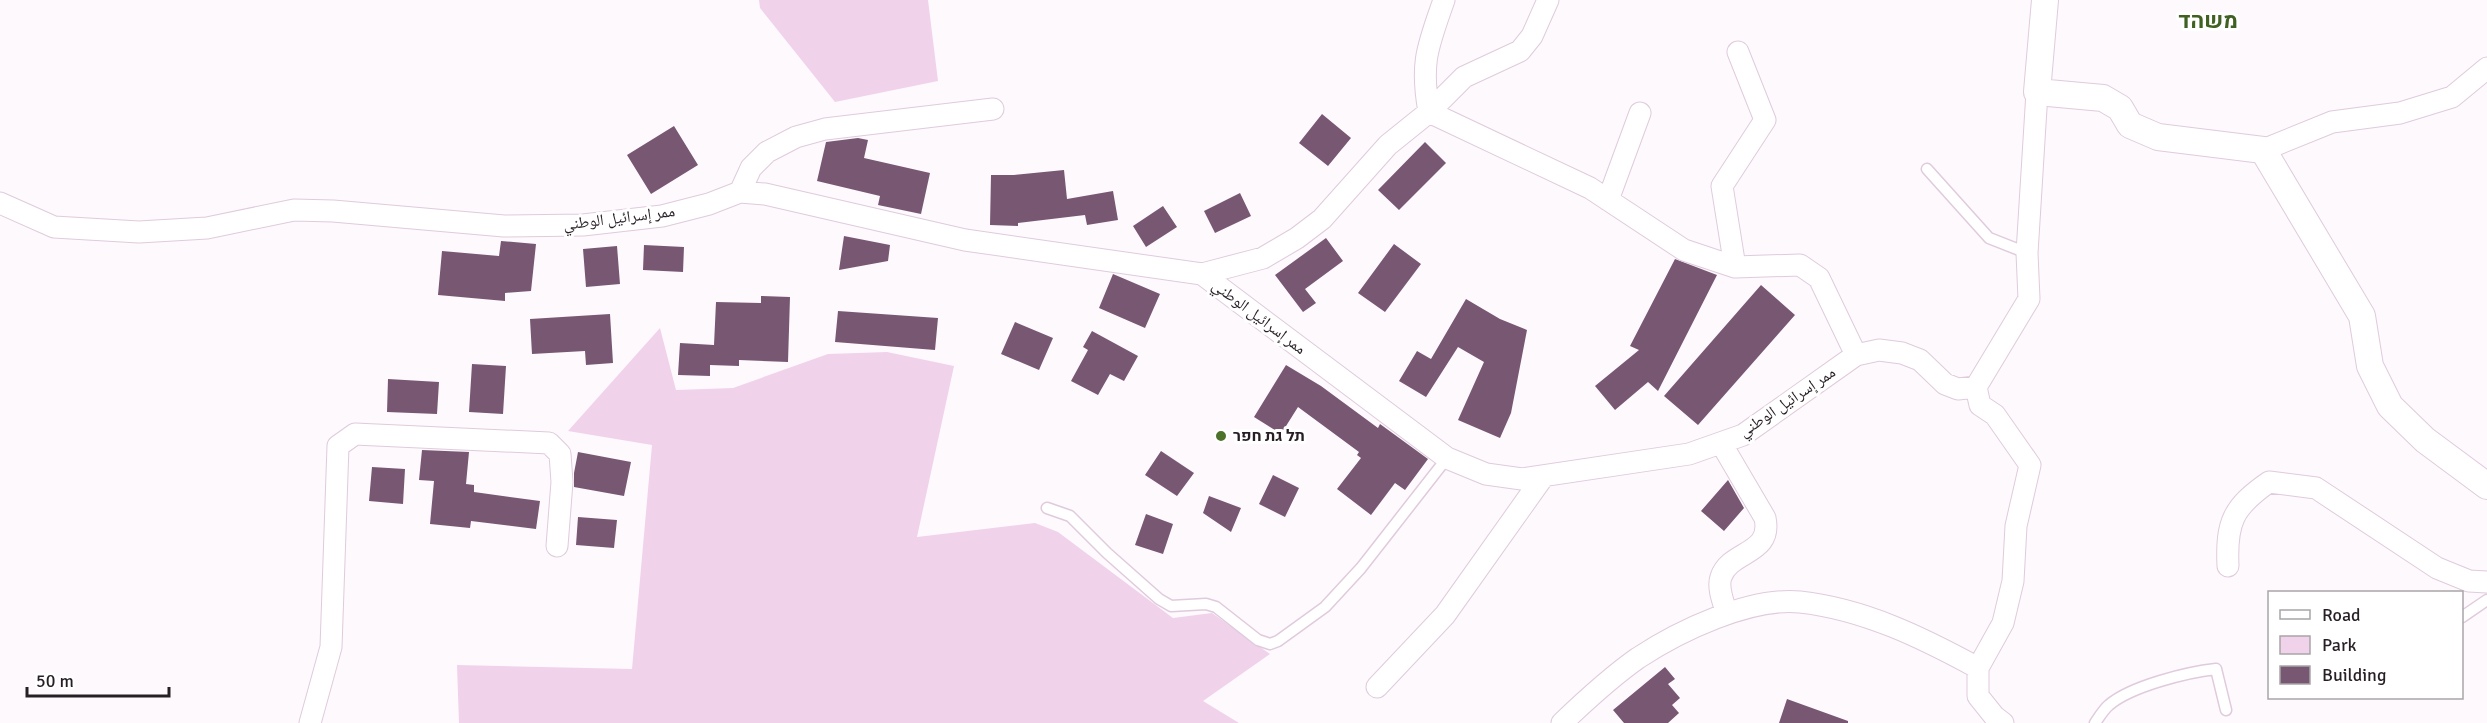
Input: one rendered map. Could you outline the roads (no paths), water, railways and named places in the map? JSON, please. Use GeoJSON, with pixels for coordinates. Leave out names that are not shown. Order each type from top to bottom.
{"type":"FeatureCollection","features":[{"type":"Feature","properties":{"kind":"street"},"geometry":{"type":"LineString","coordinates":[[1429,112],[1424,81],[1426,51],[1444,0]]}},
{"type":"Feature","properties":{"kind":"street"},"geometry":{"type":"LineString","coordinates":[[1202,274],[1263,258],[1297,238],[1322,219],[1388,145],[1429,112],[1464,77],[1520,51],[1532,36],[1548,0]]}},
{"type":"Feature","properties":{"kind":"street"},"geometry":{"type":"LineString","coordinates":[[2003,723],[1994,716],[1978,696],[1978,668],[2004,623],[2013,581],[2016,526],[2030,465],[1995,415],[1980,405],[1976,387],[2029,299],[2027,253],[2045,0]]}},
{"type":"Feature","properties":{"kind":"street"},"geometry":{"type":"LineString","coordinates":[[1735,267],[1722,186],[1765,120],[1738,52]]}},
{"type":"Feature","properties":{"kind":"street"},"geometry":{"type":"LineString","coordinates":[[2037,92],[2103,98],[2120,108],[2130,125],[2158,137],[2263,150],[2332,122],[2400,113],[2452,97],[2487,68]]}},
{"type":"Feature","properties":{"kind":"street"},"geometry":{"type":"LineString","coordinates":[[740,192],[752,168],[766,153],[796,137],[825,129],[993,109]]}},
{"type":"Feature","properties":{"kind":"street"},"geometry":{"type":"LineString","coordinates":[[1429,112],[1590,188],[1684,250],[1735,267],[1800,266],[1819,278],[1856,355]]}},
{"type":"Feature","properties":{"kind":"street"},"geometry":{"type":"LineString","coordinates":[[1608,200],[1640,113]]}},
{"type":"Feature","properties":{"kind":"street"},"geometry":{"type":"LineString","coordinates":[[2263,150],[2362,316],[2370,366],[2390,406],[2425,440],[2487,486]]}},
{"type":"Feature","properties":{"kind":"street","name":"ممر إسرائيل الوطني"},"geometry":{"type":"LineString","coordinates":[[0,203],[54,227],[138,232],[207,228],[294,210],[333,211],[504,226],[583,225],[662,216],[709,204],[740,192],[765,194],[966,240],[1202,274],[1447,458],[1486,474],[1522,479],[1689,454],[1721,443],[1743,435],[1856,355],[1879,350],[1902,353],[1920,360],[1945,384],[1958,388],[1976,387]]}},
{"type":"Feature","properties":{"kind":"street"},"geometry":{"type":"LineString","coordinates":[[310,723],[330,647],[338,446],[355,434],[549,443],[560,454],[562,482],[557,546]]}},
{"type":"Feature","properties":{"kind":"street"},"geometry":{"type":"LineString","coordinates":[[1721,443],[1765,518],[1767,530],[1762,541],[1728,567],[1720,578],[1721,593],[1727,614]]}},
{"type":"Feature","properties":{"kind":"street"},"geometry":{"type":"LineString","coordinates":[[1377,687],[1445,615],[1543,477]]}},
{"type":"Feature","properties":{"kind":"street"},"geometry":{"type":"LineString","coordinates":[[2229,566],[2227,540],[2233,517],[2247,498],[2269,482],[2316,488],[2437,568],[2469,581],[2487,582]]}},
{"type":"Feature","properties":{"kind":"street"},"geometry":{"type":"LineString","coordinates":[[1562,723],[1589,697],[1639,658],[1715,618],[1758,606],[1798,602],[1847,611],[1924,638],[1978,668]]}},
{"type":"Feature","properties":{"kind":"lane"},"geometry":{"type":"LineString","coordinates":[[1927,169],[1989,238],[2027,253]]}},
{"type":"Feature","properties":{"kind":"lane"},"geometry":{"type":"LineString","coordinates":[[1047,508],[1070,516],[1107,553],[1159,599],[1171,606],[1206,604],[1216,608],[1258,640],[1270,644],[1278,641],[1324,608],[1361,568],[1447,458]]}},
{"type":"Feature","properties":{"kind":"lane"},"geometry":{"type":"LineString","coordinates":[[2463,616],[2487,600]]}},
{"type":"Feature","properties":{"kind":"lane"},"geometry":{"type":"LineString","coordinates":[[2095,723],[2110,704],[2127,695],[2193,672],[2216,669],[2226,710]]}},
{"type":"Feature","properties":{"kind":"place","name":"תל גת חפר"},"geometry":{"type":"Point","coordinates":[1221,436]}},
{"type":"Feature","properties":{"kind":"district","name":"משהד"},"geometry":{"type":"Point","coordinates":[2208,20]}}]}
